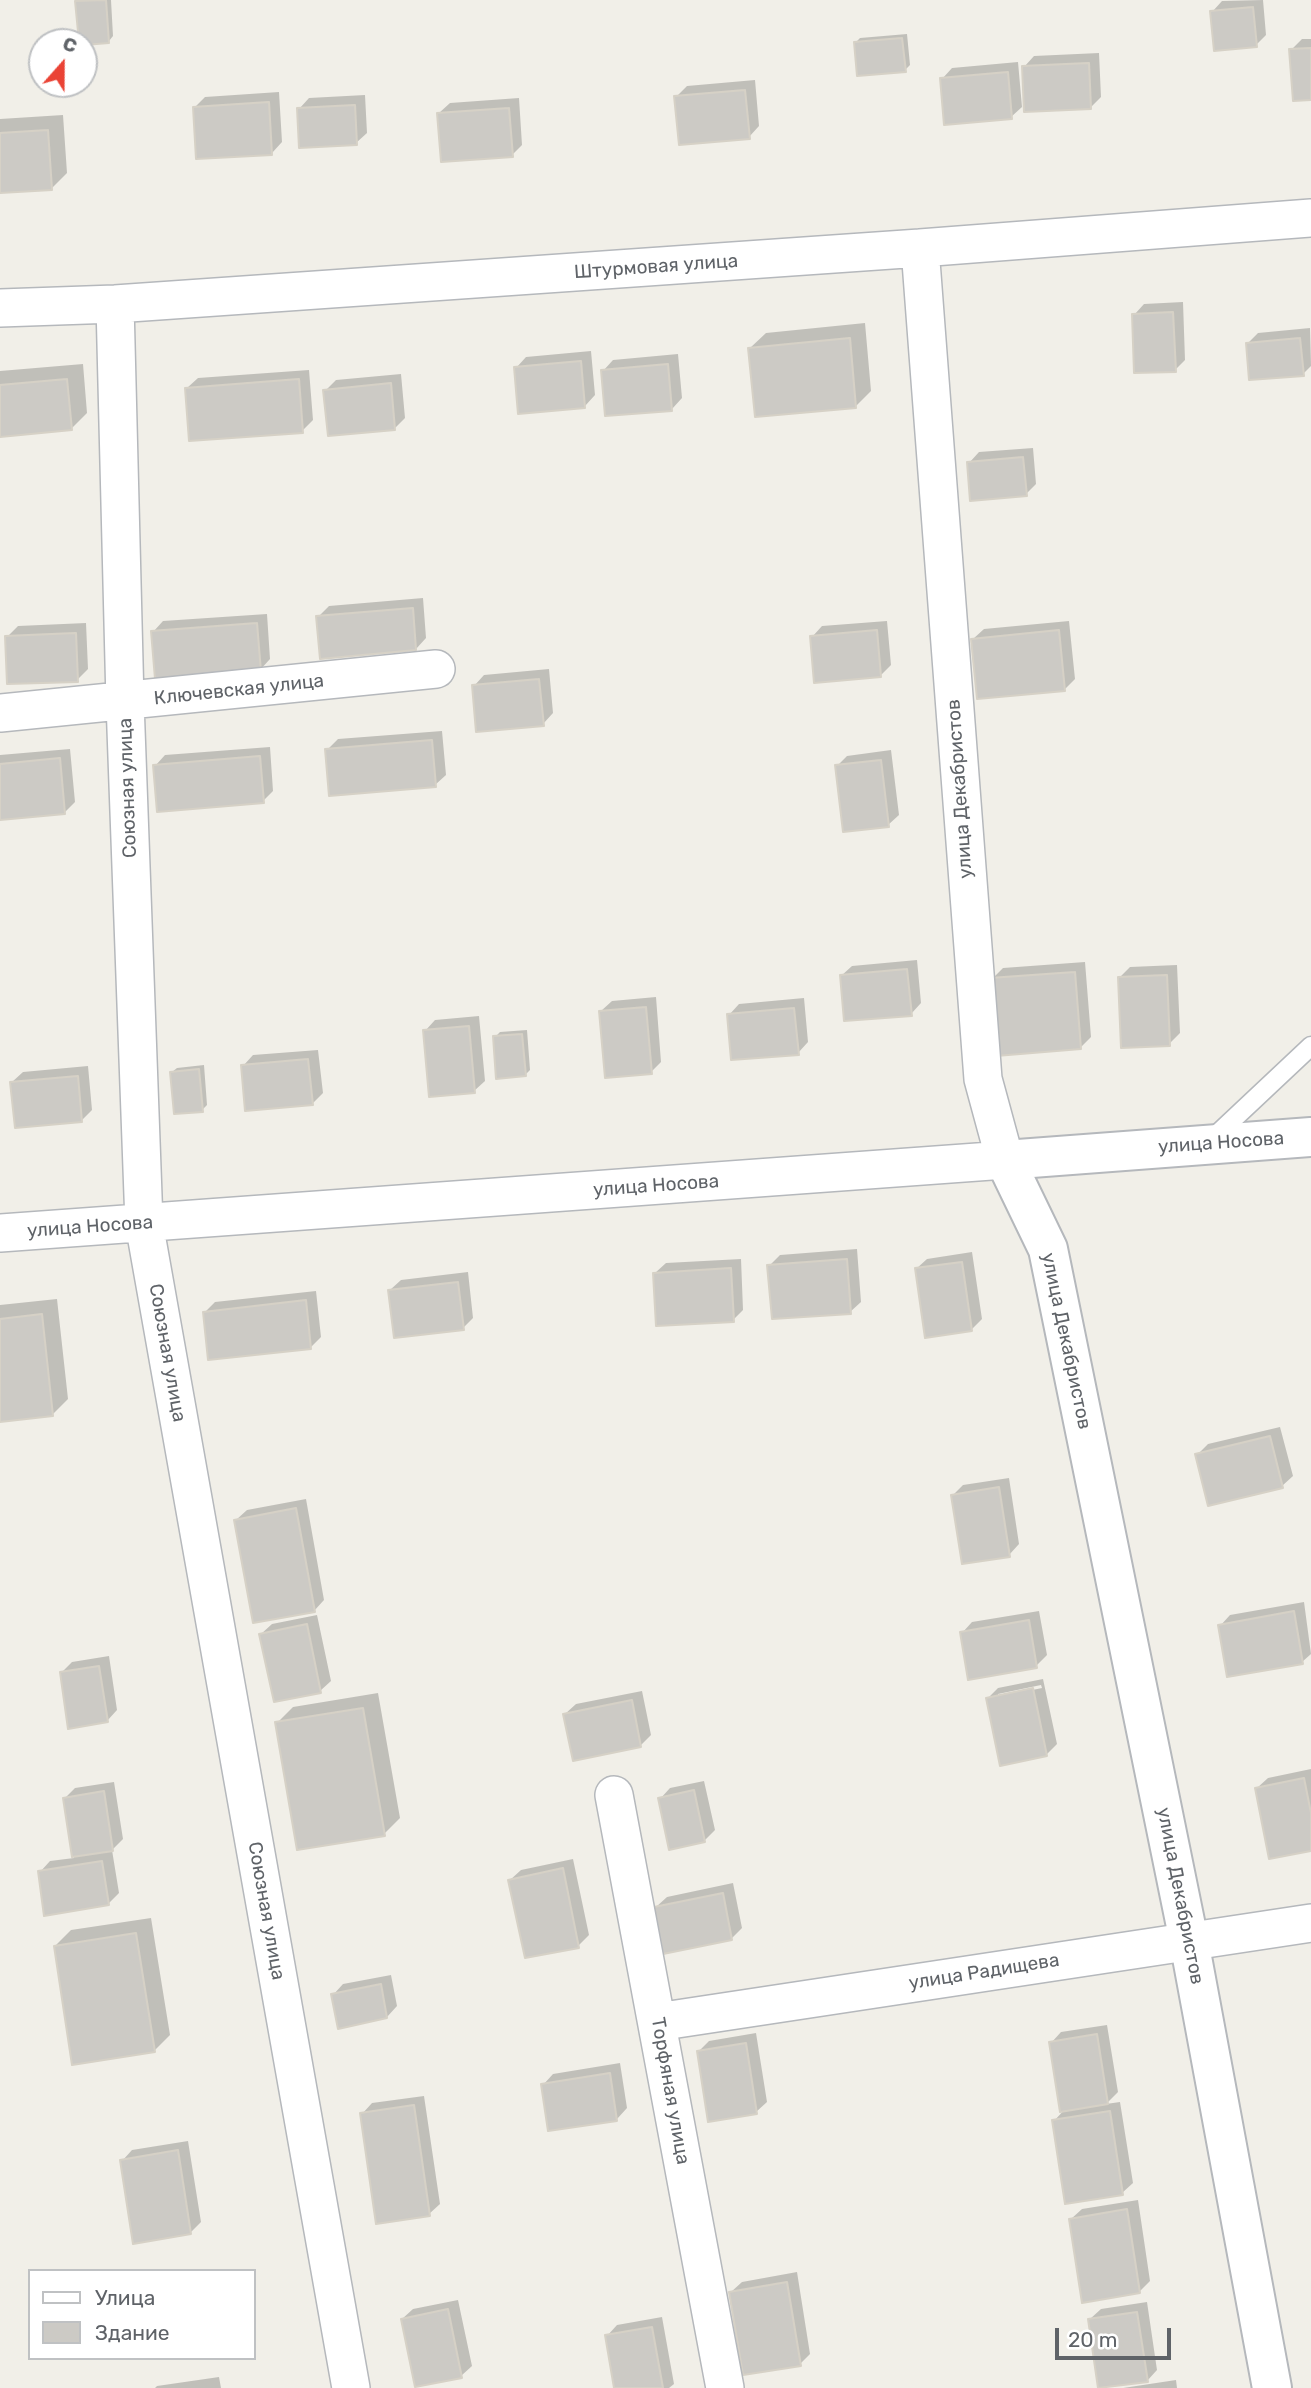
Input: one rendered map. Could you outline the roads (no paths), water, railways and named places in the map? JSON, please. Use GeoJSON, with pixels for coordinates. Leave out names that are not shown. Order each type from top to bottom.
{"type":"FeatureCollection","features":[{"type":"Feature","properties":{"kind":"street","name":"Штурмовая улица"},"geometry":{"type":"LineString","coordinates":[[0,308],[115,304],[1311,218]]}},
{"type":"Feature","properties":{"kind":"street","name":"улица Декабристов"},"geometry":{"type":"LineString","coordinates":[[920,248],[983,1079],[1005,1160],[1048,1249],[1189,1941],[1272,2388]]}},
{"type":"Feature","properties":{"kind":"street","name":"Союзная улица"},"geometry":{"type":"LineString","coordinates":[[115,304],[125,702],[144,1223],[351,2388]]}},
{"type":"Feature","properties":{"kind":"street","name":"Ключевская улица"},"geometry":{"type":"LineString","coordinates":[[0,713],[436,669]]}},
{"type":"Feature","properties":{"kind":"street","name":"улица Носова"},"geometry":{"type":"LineString","coordinates":[[0,1233],[1311,1137]]}},
{"type":"Feature","properties":{"kind":"street","name":"Торфяная улица"},"geometry":{"type":"LineString","coordinates":[[614,1795],[725,2388]]}},
{"type":"Feature","properties":{"kind":"street","name":"улица Радищева"},"geometry":{"type":"LineString","coordinates":[[657,2022],[1311,1923]]}},
{"type":"Feature","properties":{"kind":"lane"},"geometry":{"type":"LineString","coordinates":[[1206,1145],[1311,1046]]}}]}
